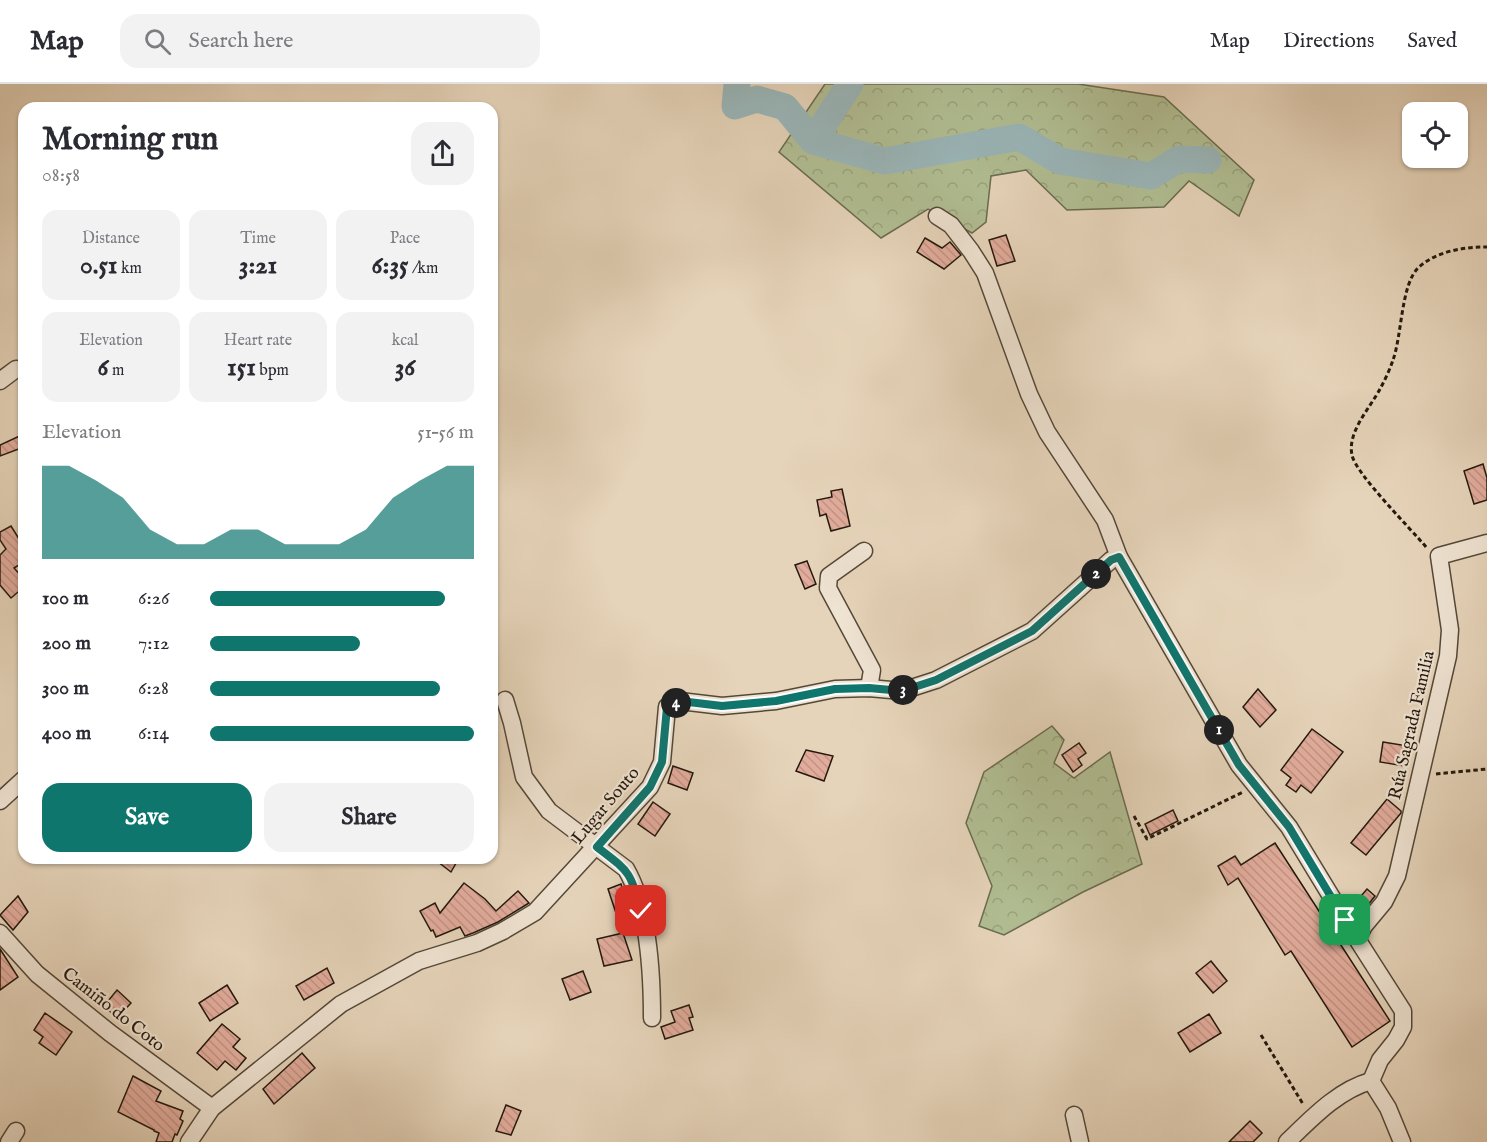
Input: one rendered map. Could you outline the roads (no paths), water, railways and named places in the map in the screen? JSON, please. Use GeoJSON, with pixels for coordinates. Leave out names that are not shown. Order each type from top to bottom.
{"type":"FeatureCollection","features":[{"type":"Feature","properties":{"kind":"street"},"geometry":{"type":"LineString","coordinates":[[937,216],[951,225],[985,273],[1013,354],[1042,422],[1061,456],[1104,520],[1119,557],[1239,765],[1289,827],[1403,1011],[1403,1027],[1380,1060],[1371,1081]]}},
{"type":"Feature","properties":{"kind":"street"},"geometry":{"type":"LineString","coordinates":[[0,381],[16,369]]}},
{"type":"Feature","properties":{"kind":"street","name":"Rúa Sagrada Familia"},"geometry":{"type":"LineString","coordinates":[[1357,939],[1364,926],[1384,902],[1397,876],[1448,656],[1450,630],[1439,556],[1487,543]]}},
{"type":"Feature","properties":{"kind":"street"},"geometry":{"type":"LineString","coordinates":[[864,551],[829,576],[828,588],[872,670],[869,688]]}},
{"type":"Feature","properties":{"kind":"street","name":"Lugar Souto"},"geometry":{"type":"LineString","coordinates":[[189,1142],[212,1108],[340,1004],[419,961],[477,943],[535,912],[650,787],[662,762],[667,707],[680,701],[722,706],[776,701],[835,689],[869,688],[902,691],[936,680],[1032,631],[1111,560],[1119,557]]}},
{"type":"Feature","properties":{"kind":"street"},"geometry":{"type":"LineString","coordinates":[[505,700],[524,777],[549,811],[626,869],[634,883],[652,976],[652,1018]]}},
{"type":"Feature","properties":{"kind":"street"},"geometry":{"type":"LineString","coordinates":[[0,801],[18,784]]}},
{"type":"Feature","properties":{"kind":"street","name":"Camiño do Coto"},"geometry":{"type":"LineString","coordinates":[[0,933],[37,974],[110,1033],[212,1108]]}},
{"type":"Feature","properties":{"kind":"street"},"geometry":{"type":"LineString","coordinates":[[1287,1142],[1354,1086],[1371,1081]]}},
{"type":"Feature","properties":{"kind":"street"},"geometry":{"type":"LineString","coordinates":[[1371,1081],[1388,1108],[1402,1142]]}},
{"type":"Feature","properties":{"kind":"street"},"geometry":{"type":"LineString","coordinates":[[1074,1115],[1080,1142]]}},
{"type":"Feature","properties":{"kind":"waterway"},"geometry":{"type":"LineString","coordinates":[[737,84],[735,106],[757,99],[785,107],[813,141],[885,161],[1019,137],[1060,161],[1151,176],[1179,159],[1208,160]]}},
{"type":"Feature","properties":{"kind":"waterway"},"geometry":{"type":"LineString","coordinates":[[813,141],[850,84]]}}]}
